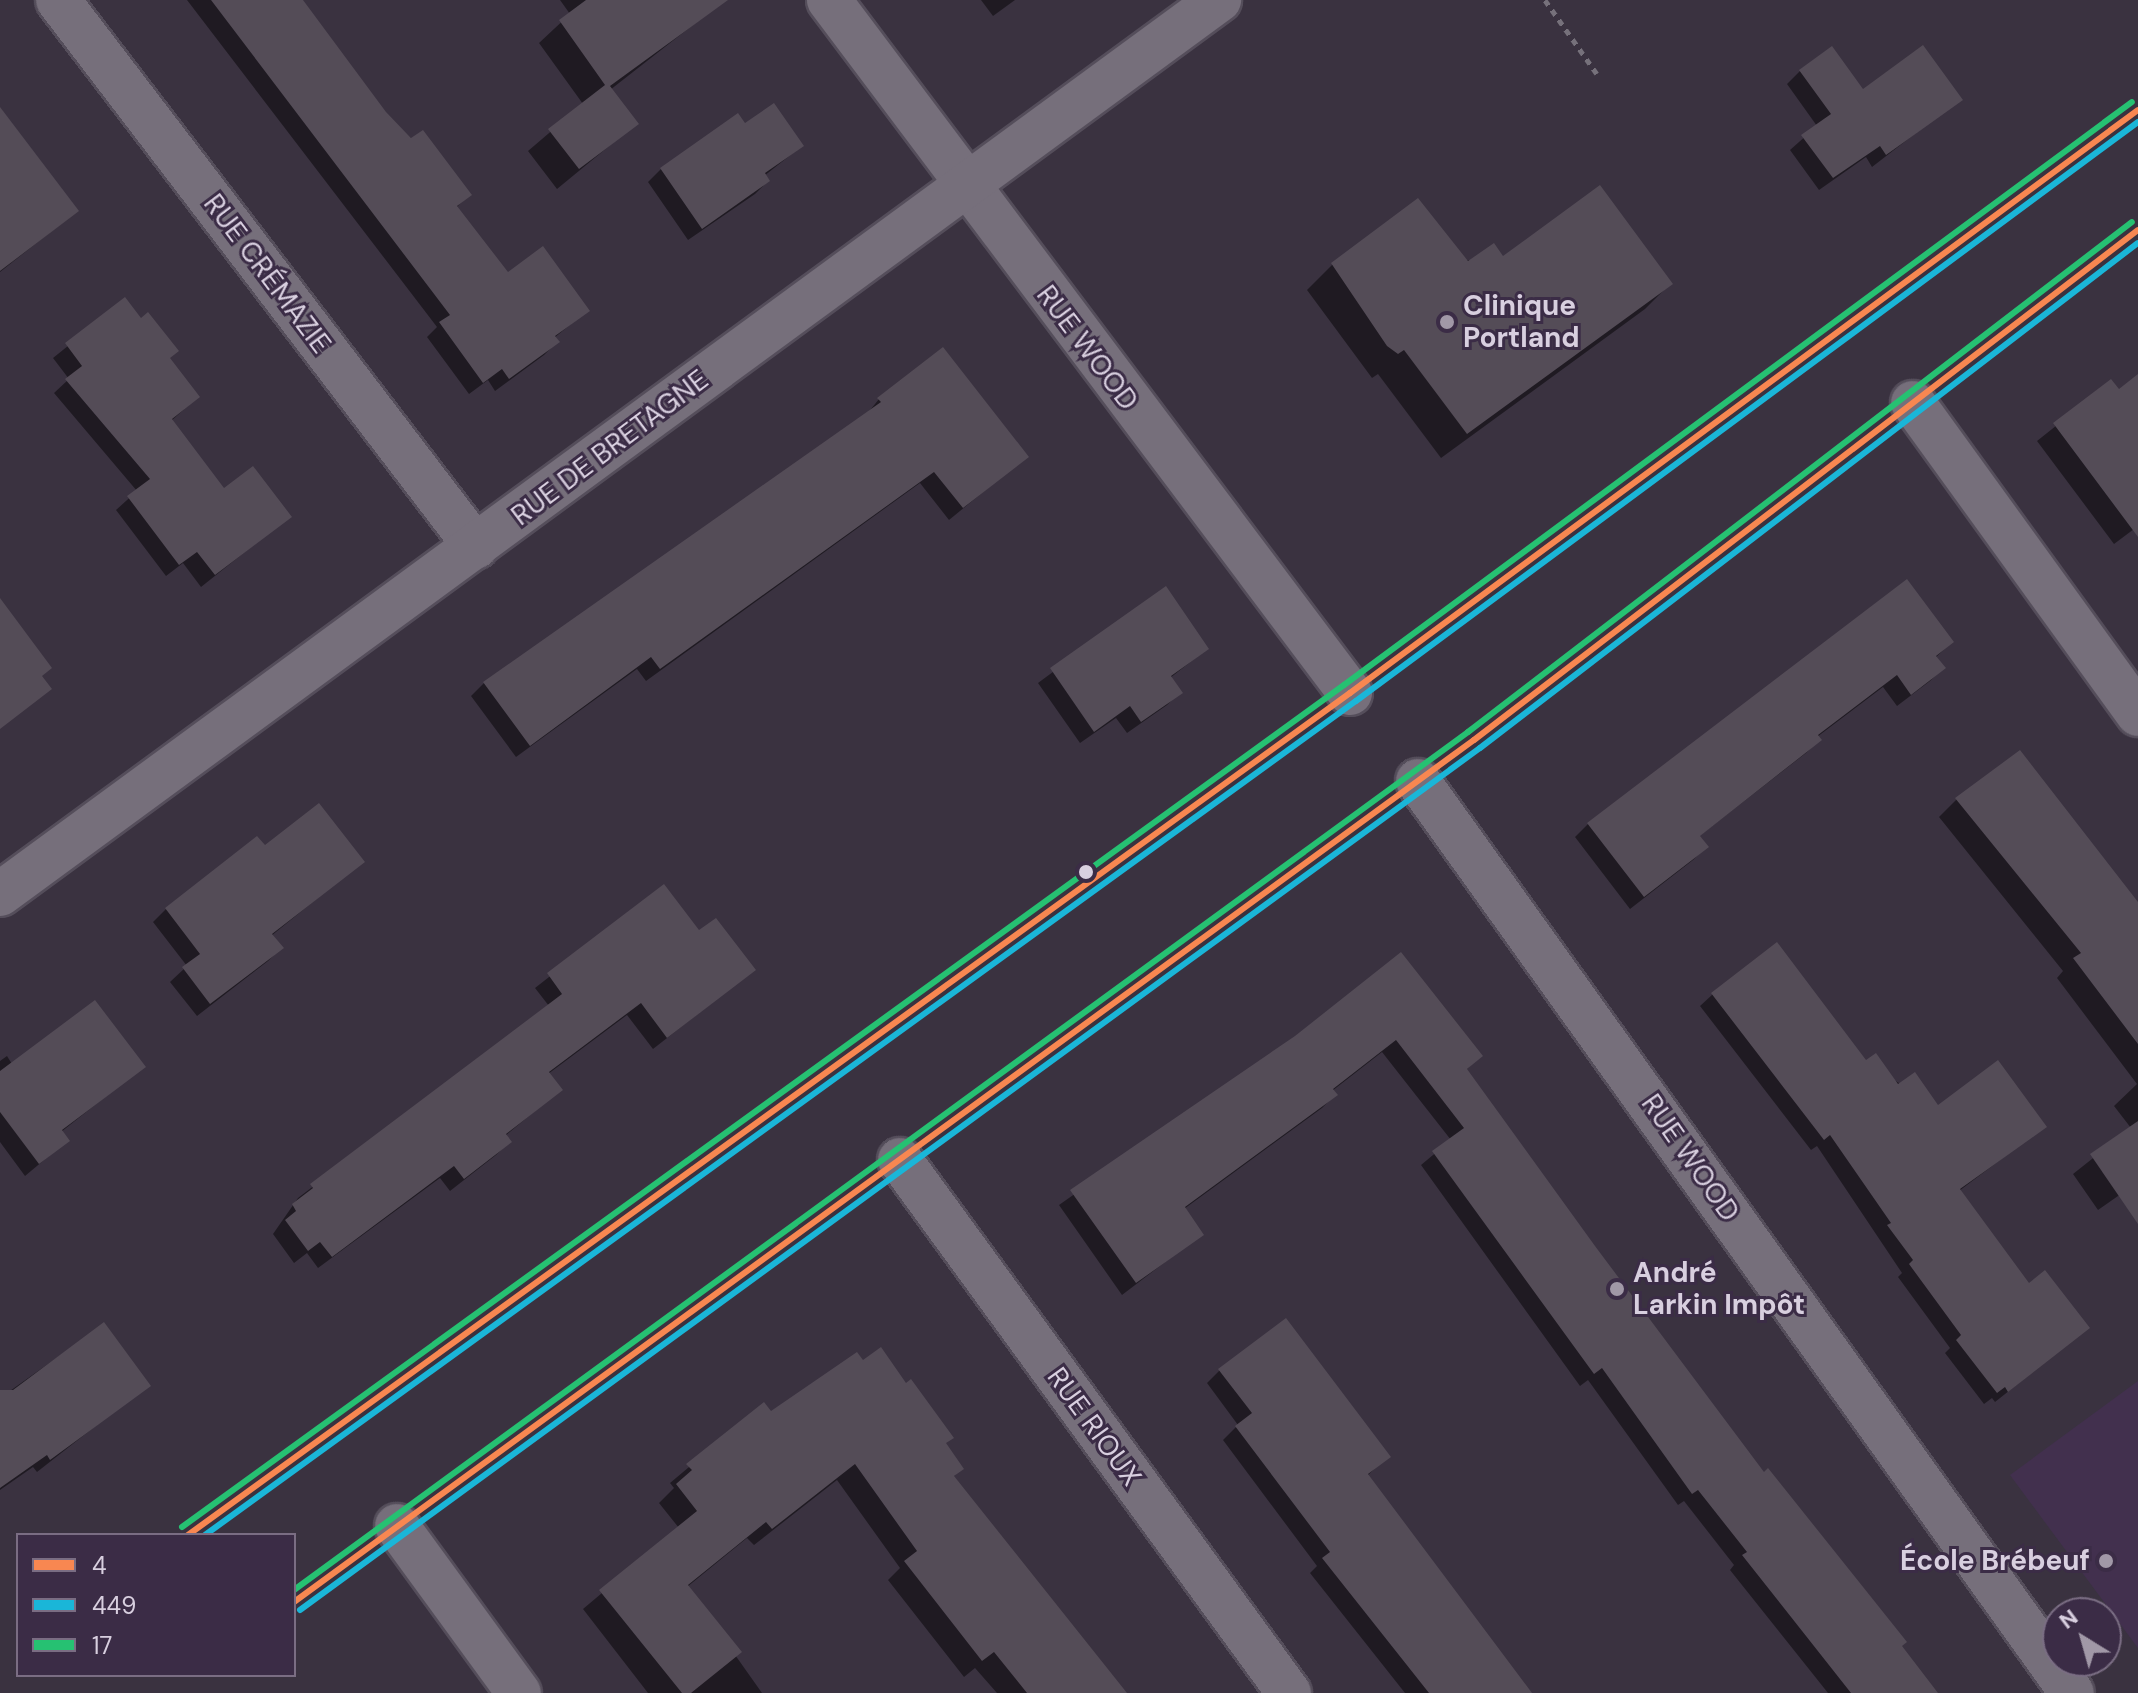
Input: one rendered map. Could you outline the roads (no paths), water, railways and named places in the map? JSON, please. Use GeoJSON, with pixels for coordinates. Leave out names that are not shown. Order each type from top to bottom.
{"type":"FeatureCollection","features":[{"type":"Feature","properties":{"kind":"street","name":"RUE CRÉMAZIE"},"geometry":{"type":"LineString","coordinates":[[58,0],[476,547]]}},
{"type":"Feature","properties":{"kind":"street","name":"RUE WOOD"},"geometry":{"type":"LineString","coordinates":[[829,0],[965,186],[1350,693]]}},
{"type":"Feature","properties":{"kind":"street","name":"RUE DE BRETAGNE"},"geometry":{"type":"LineString","coordinates":[[0,894],[1219,0]]}},
{"type":"Feature","properties":{"kind":"street"},"geometry":{"type":"LineString","coordinates":[[1913,403],[2138,714]]}},
{"type":"Feature","properties":{"kind":"street","name":"RUE WOOD"},"geometry":{"type":"LineString","coordinates":[[1418,781],[2072,1693]]}},
{"type":"Feature","properties":{"kind":"street","name":"RUE RIOUX"},"geometry":{"type":"LineString","coordinates":[[900,1160],[1289,1693]]}},
{"type":"Feature","properties":{"kind":"street"},"geometry":{"type":"LineString","coordinates":[[397,1526],[519,1693]]}},
{"type":"Feature","properties":{"kind":"place","name":"Clinique Portland"},"geometry":{"type":"Point","coordinates":[1447,322]}},
{"type":"Feature","properties":{"kind":"place","name":"André Larkin Impôt"},"geometry":{"type":"Point","coordinates":[1617,1289]}},
{"type":"Feature","properties":{"kind":"place","name":"École Brébeuf"},"geometry":{"type":"Point","coordinates":[2106,1561]}}]}
